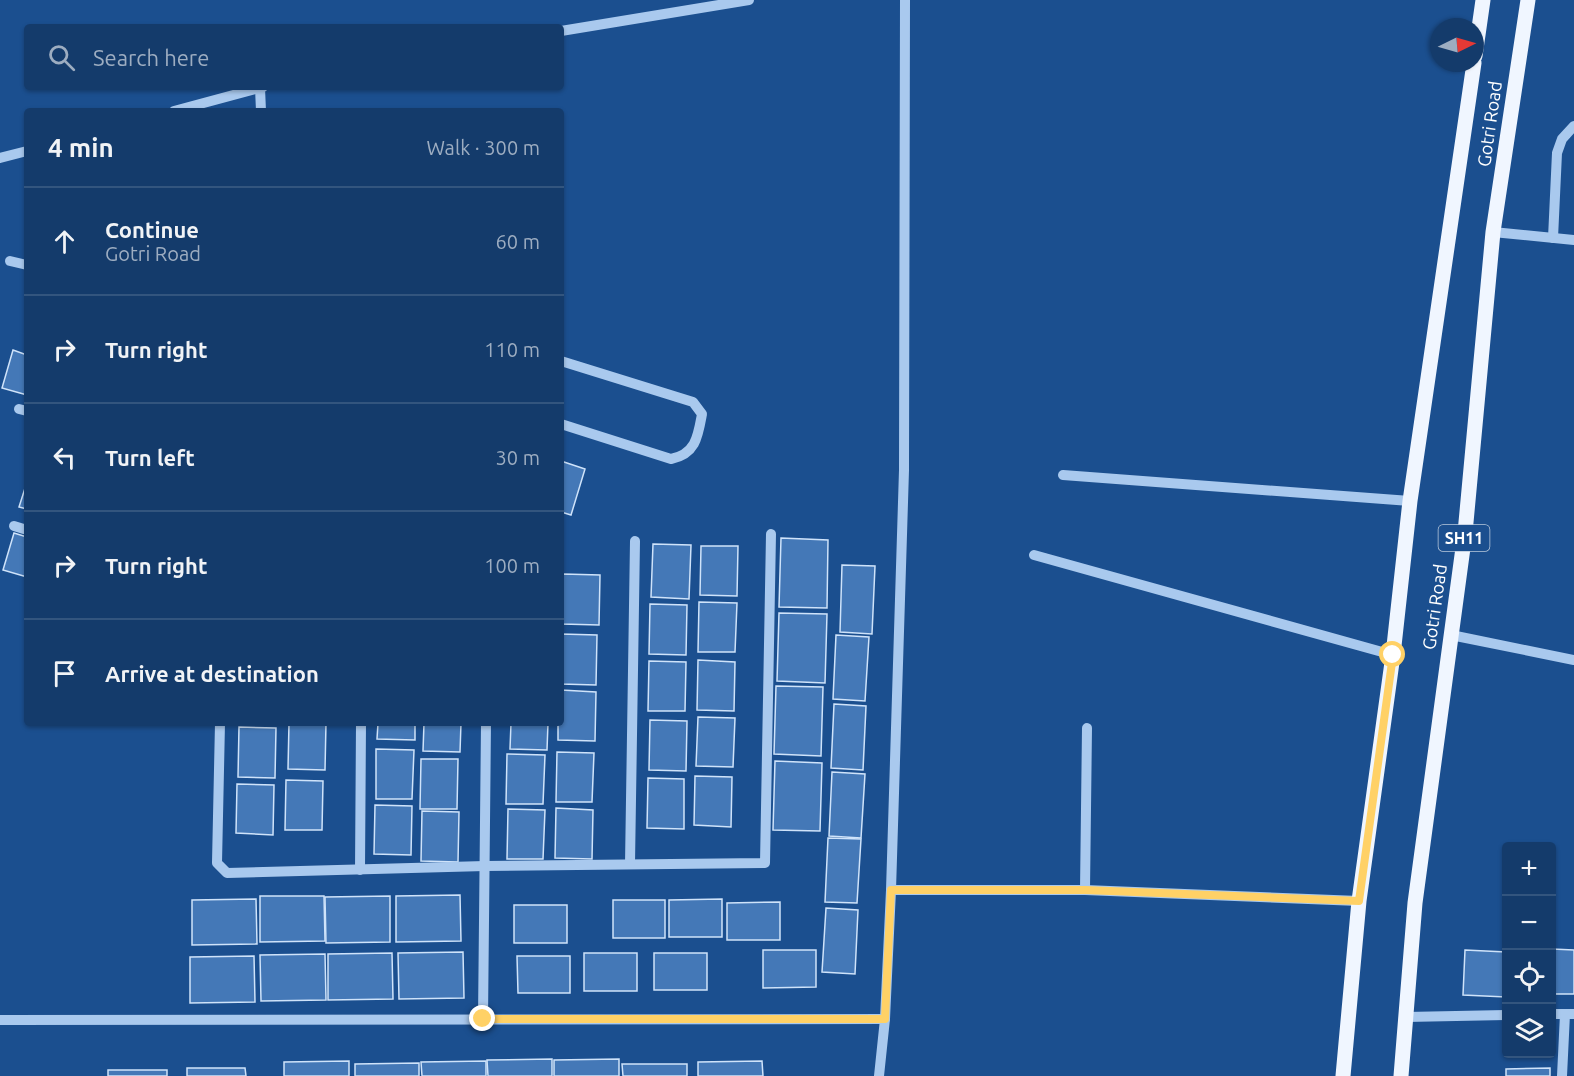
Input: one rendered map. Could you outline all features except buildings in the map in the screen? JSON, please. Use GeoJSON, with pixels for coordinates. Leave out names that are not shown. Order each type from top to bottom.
{"type":"FeatureCollection","features":[{"type":"Feature","properties":{"kind":"main road","name":"Gotri Road"},"geometry":{"type":"LineString","coordinates":[[1480,18],[1483,0]]}},
{"type":"Feature","properties":{"kind":"main road","name":"Gotri Road"},"geometry":{"type":"LineString","coordinates":[[1401,1076],[1415,903],[1465,533],[1494,232],[1528,0]]}},
{"type":"Feature","properties":{"kind":"main road","name":"Gotri Road"},"geometry":{"type":"LineString","coordinates":[[1343,1076],[1359,901],[1393,655],[1410,501],[1473,72]]}},
{"type":"Feature","properties":{"kind":"street"},"geometry":{"type":"LineString","coordinates":[[564,31],[749,0]]}},
{"type":"Feature","properties":{"kind":"street"},"geometry":{"type":"LineString","coordinates":[[879,1076],[885,1019],[891,890],[904,470],[905,0]]}},
{"type":"Feature","properties":{"kind":"street"},"geometry":{"type":"LineString","coordinates":[[185,108],[251,90]]}},
{"type":"Feature","properties":{"kind":"street"},"geometry":{"type":"LineString","coordinates":[[261,108],[262,90]]}},
{"type":"Feature","properties":{"kind":"street"},"geometry":{"type":"LineString","coordinates":[[1553,238],[1557,153],[1562,139],[1574,126]]}},
{"type":"Feature","properties":{"kind":"street"},"geometry":{"type":"LineString","coordinates":[[0,158],[24,152]]}},
{"type":"Feature","properties":{"kind":"street"},"geometry":{"type":"LineString","coordinates":[[1494,232],[1574,240]]}},
{"type":"Feature","properties":{"kind":"street"},"geometry":{"type":"LineString","coordinates":[[10,261],[24,264]]}},
{"type":"Feature","properties":{"kind":"street"},"geometry":{"type":"LineString","coordinates":[[564,362],[693,402],[702,414],[693,446],[683,457],[671,459],[564,425]]}},
{"type":"Feature","properties":{"kind":"street"},"geometry":{"type":"LineString","coordinates":[[1063,475],[1410,501]]}},
{"type":"Feature","properties":{"kind":"street"},"geometry":{"type":"LineString","coordinates":[[14,526],[24,529]]}},
{"type":"Feature","properties":{"kind":"street"},"geometry":{"type":"LineString","coordinates":[[220,726],[217,863],[227,873],[765,862],[771,534]]}},
{"type":"Feature","properties":{"kind":"street"},"geometry":{"type":"LineString","coordinates":[[630,864],[635,541]]}},
{"type":"Feature","properties":{"kind":"street"},"geometry":{"type":"LineString","coordinates":[[1034,555],[1393,655]]}},
{"type":"Feature","properties":{"kind":"street"},"geometry":{"type":"LineString","coordinates":[[1451,635],[1574,660]]}},
{"type":"Feature","properties":{"kind":"street"},"geometry":{"type":"LineString","coordinates":[[360,870],[361,726]]}},
{"type":"Feature","properties":{"kind":"street"},"geometry":{"type":"LineString","coordinates":[[483,1019],[486,726]]}},
{"type":"Feature","properties":{"kind":"street"},"geometry":{"type":"LineString","coordinates":[[1085,890],[1087,728]]}},
{"type":"Feature","properties":{"kind":"street"},"geometry":{"type":"LineString","coordinates":[[891,890],[1085,890],[1359,901]]}},
{"type":"Feature","properties":{"kind":"street"},"geometry":{"type":"LineString","coordinates":[[1562,1076],[1569,1014]]}},
{"type":"Feature","properties":{"kind":"street"},"geometry":{"type":"LineString","coordinates":[[1406,1017],[1502,1015]]}},
{"type":"Feature","properties":{"kind":"street"},"geometry":{"type":"LineString","coordinates":[[0,1020],[885,1019]]}},
{"type":"Feature","properties":{"kind":"route"},"geometry":{"type":"LineString","coordinates":[[483,1019],[885,1019],[891,890],[1085,890],[1359,901],[1393,655]]}}]}
